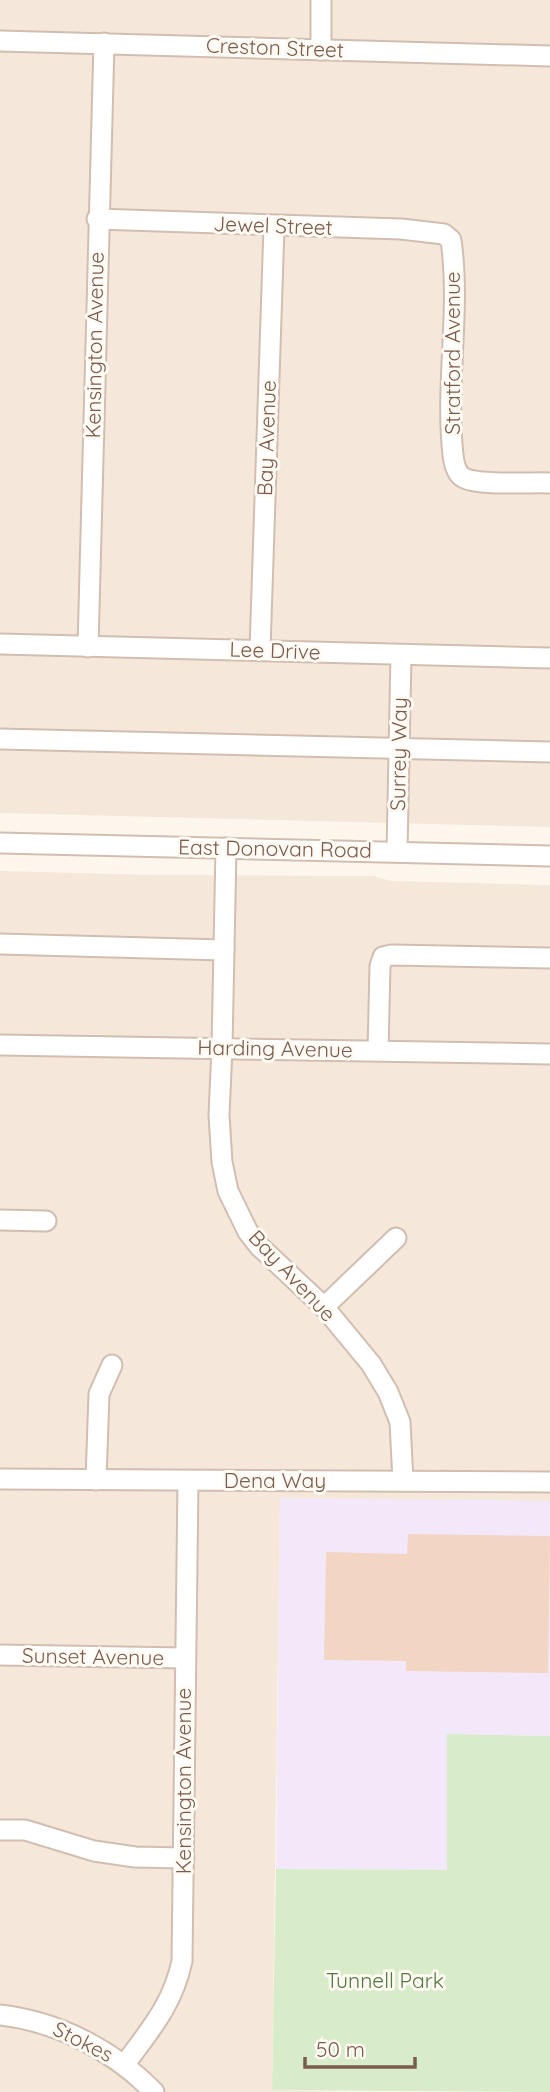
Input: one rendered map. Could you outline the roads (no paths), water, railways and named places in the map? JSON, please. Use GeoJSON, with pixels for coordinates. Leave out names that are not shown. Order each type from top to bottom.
{"type":"FeatureCollection","features":[{"type":"Feature","properties":{"kind":"street"},"geometry":{"type":"LineString","coordinates":[[321,0],[321,50]]}},
{"type":"Feature","properties":{"kind":"street","name":"Creston Street"},"geometry":{"type":"LineString","coordinates":[[0,41],[550,56]]}},
{"type":"Feature","properties":{"kind":"street","name":"Kensington Avenue"},"geometry":{"type":"LineString","coordinates":[[88,647],[97,219],[104,43]]}},
{"type":"Feature","properties":{"kind":"street","name":"Jewel Street"},"geometry":{"type":"LineString","coordinates":[[97,219],[401,229],[444,234],[448,237]]}},
{"type":"Feature","properties":{"kind":"street","name":"Bay Avenue"},"geometry":{"type":"LineString","coordinates":[[260,650],[274,226]]}},
{"type":"Feature","properties":{"kind":"street","name":"Stratford Avenue"},"geometry":{"type":"LineString","coordinates":[[448,237],[451,240],[455,268],[452,418],[456,470],[463,478],[476,481],[550,483]]}},
{"type":"Feature","properties":{"kind":"street","name":"Lee Drive"},"geometry":{"type":"LineString","coordinates":[[0,644],[550,658]]}},
{"type":"Feature","properties":{"kind":"street","name":"Surrey Way"},"geometry":{"type":"LineString","coordinates":[[397,852],[401,655]]}},
{"type":"Feature","properties":{"kind":"street"},"geometry":{"type":"LineString","coordinates":[[0,739],[550,752]]}},
{"type":"Feature","properties":{"kind":"street","name":"East Donovan Road"},"geometry":{"type":"LineString","coordinates":[[0,843],[550,856]]}},
{"type":"Feature","properties":{"kind":"street","name":"Bay Avenue"},"geometry":{"type":"LineString","coordinates":[[226,848],[219,1115],[222,1162],[228,1191],[248,1232],[259,1246],[324,1307],[371,1364],[388,1392],[400,1422],[403,1480]]}},
{"type":"Feature","properties":{"kind":"street"},"geometry":{"type":"LineString","coordinates":[[0,944],[225,950]]}},
{"type":"Feature","properties":{"kind":"street"},"geometry":{"type":"LineString","coordinates":[[378,1050],[380,966],[383,957],[550,958]]}},
{"type":"Feature","properties":{"kind":"street","name":"Harding Avenue"},"geometry":{"type":"LineString","coordinates":[[0,1045],[550,1054]]}},
{"type":"Feature","properties":{"kind":"street"},"geometry":{"type":"LineString","coordinates":[[0,1220],[47,1221]]}},
{"type":"Feature","properties":{"kind":"street"},"geometry":{"type":"LineString","coordinates":[[324,1307],[396,1238]]}},
{"type":"Feature","properties":{"kind":"street"},"geometry":{"type":"LineString","coordinates":[[96,1480],[99,1394],[112,1365]]}},
{"type":"Feature","properties":{"kind":"street","name":"Dena Way"},"geometry":{"type":"LineString","coordinates":[[0,1479],[550,1482]]}},
{"type":"Feature","properties":{"kind":"street","name":"Kensington Avenue"},"geometry":{"type":"LineString","coordinates":[[125,2064],[163,2013],[177,1986],[181,1961],[188,1481]]}},
{"type":"Feature","properties":{"kind":"street","name":"Sunset Avenue"},"geometry":{"type":"LineString","coordinates":[[0,1655],[185,1658]]}},
{"type":"Feature","properties":{"kind":"street"},"geometry":{"type":"LineString","coordinates":[[0,1830],[25,1830],[94,1851],[135,1857],[184,1858]]}},
{"type":"Feature","properties":{"kind":"street","name":"Stokes"},"geometry":{"type":"LineString","coordinates":[[0,2015],[44,2023],[97,2047],[125,2064],[154,2092]]}},
{"type":"Feature","properties":{"kind":"park label","name":"Tunnell Park"},"geometry":{"type":"Point","coordinates":[385,1981]}}]}
